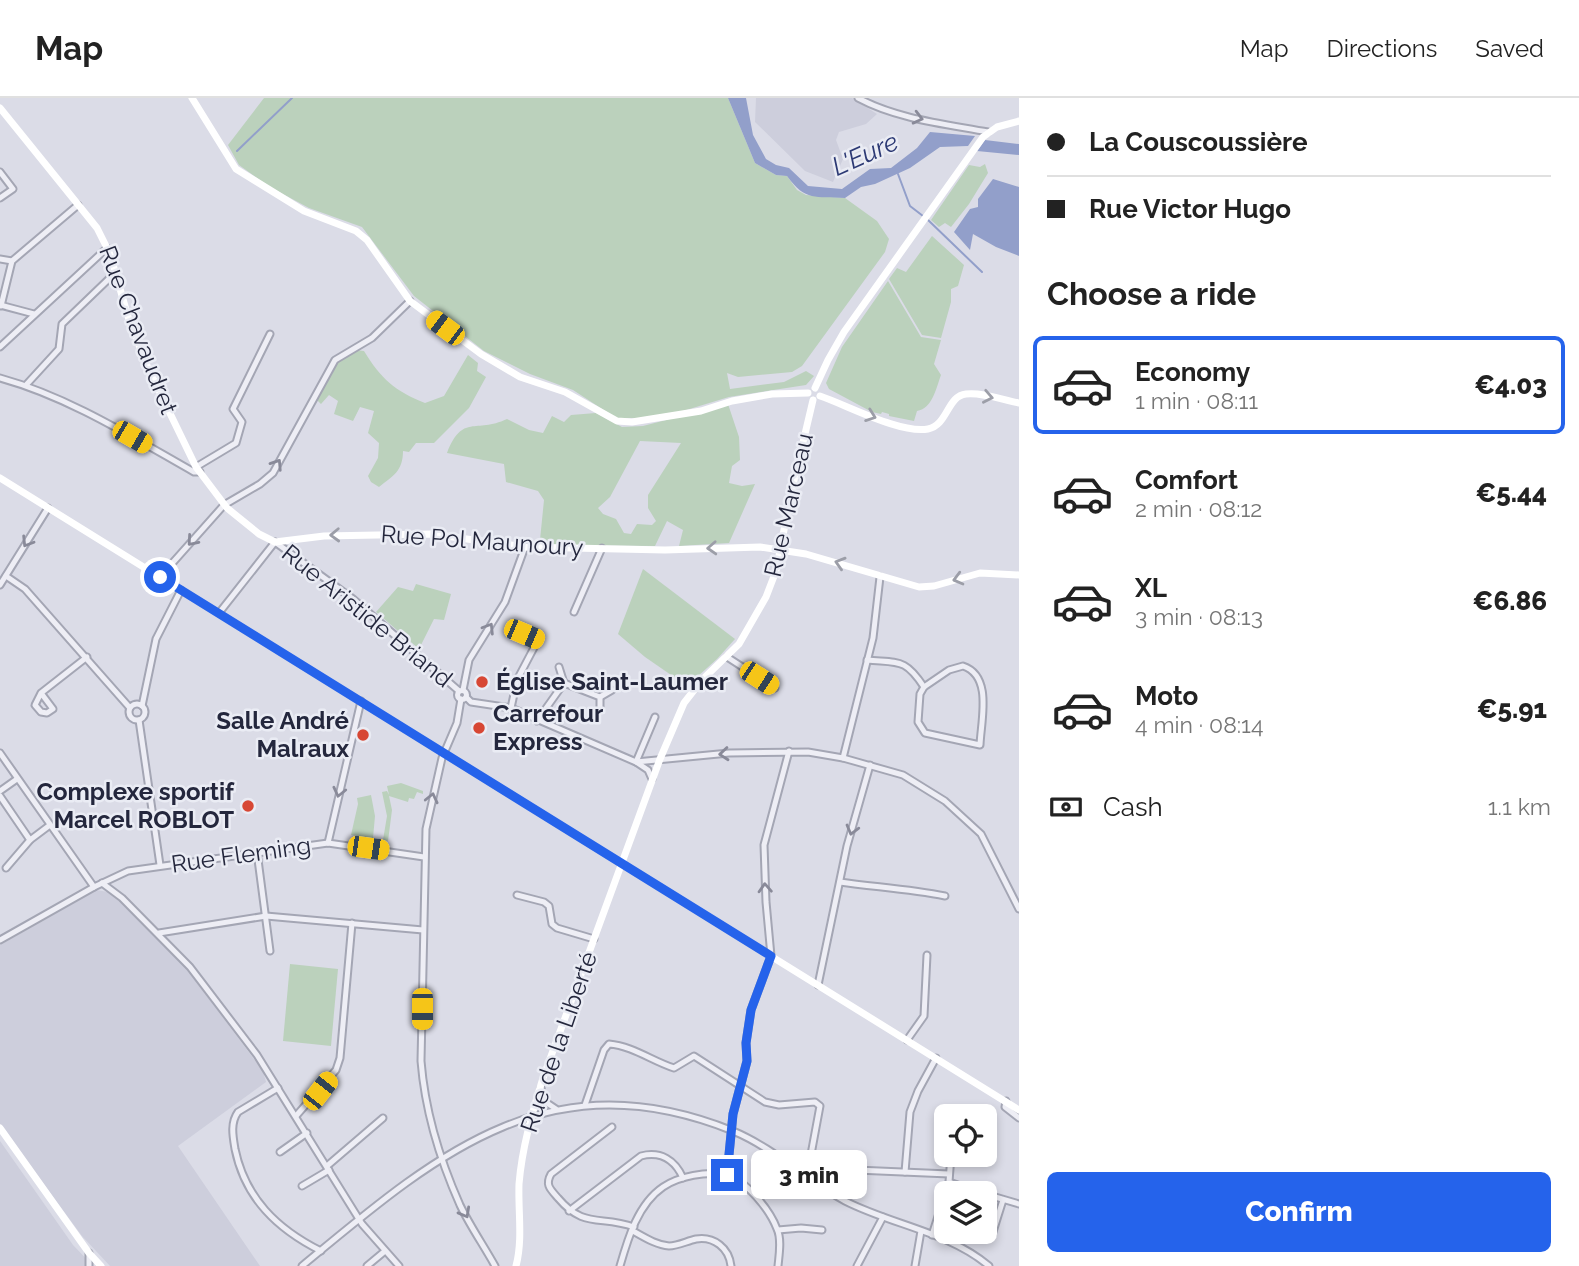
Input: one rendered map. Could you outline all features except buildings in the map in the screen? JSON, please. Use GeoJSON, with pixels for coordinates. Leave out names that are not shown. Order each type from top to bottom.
{"type":"FeatureCollection","features":[{"type":"Feature","properties":{"kind":"street"},"geometry":{"type":"LineString","coordinates":[[192,98],[236,169],[303,211],[358,233],[367,240],[410,301],[491,360],[520,377],[565,392],[617,421],[632,422],[701,411],[732,401],[772,394],[814,394],[900,426],[925,430],[940,423],[955,399],[961,395],[985,396],[1019,403]]}},
{"type":"Feature","properties":{"kind":"street"},"geometry":{"type":"LineString","coordinates":[[858,98],[875,107],[985,135],[1019,121]]}},
{"type":"Feature","properties":{"kind":"street","name":"Rue Chavaudret"},"geometry":{"type":"LineString","coordinates":[[1,110],[97,228],[107,248],[129,320],[148,368],[198,469],[224,505],[249,528],[275,542]]}},
{"type":"Feature","properties":{"kind":"street","name":"Rue Marceau"},"geometry":{"type":"LineString","coordinates":[[623,864],[660,759],[684,702],[747,632],[766,597],[776,572],[814,394],[828,360],[844,332],[985,135]]}},
{"type":"Feature","properties":{"kind":"street"},"geometry":{"type":"LineString","coordinates":[[0,173],[13,189],[0,198]]}},
{"type":"Feature","properties":{"kind":"street"},"geometry":{"type":"LineString","coordinates":[[34,314],[1,306],[12,261],[80,207]]}},
{"type":"Feature","properties":{"kind":"street"},"geometry":{"type":"LineString","coordinates":[[0,347],[107,248]]}},
{"type":"Feature","properties":{"kind":"street"},"geometry":{"type":"LineString","coordinates":[[0,259],[12,261]]}},
{"type":"Feature","properties":{"kind":"street"},"geometry":{"type":"LineString","coordinates":[[26,386],[59,349],[62,324],[115,274]]}},
{"type":"Feature","properties":{"kind":"street"},"geometry":{"type":"LineString","coordinates":[[160,577],[224,505],[260,484],[273,473],[335,360],[372,338],[410,301]]}},
{"type":"Feature","properties":{"kind":"street"},"geometry":{"type":"LineString","coordinates":[[0,378],[26,386],[112,426],[194,472],[236,443],[242,422],[233,409],[270,334]]}},
{"type":"Feature","properties":{"kind":"street"},"geometry":{"type":"LineString","coordinates":[[0,478],[1019,1110]]}},
{"type":"Feature","properties":{"kind":"street"},"geometry":{"type":"LineString","coordinates":[[0,585],[48,508]]}},
{"type":"Feature","properties":{"kind":"street","name":"Rue Pol Maunoury"},"geometry":{"type":"LineString","coordinates":[[275,542],[324,536],[431,534],[525,547],[780,549],[919,587],[934,586],[980,573],[1019,575]]}},
{"type":"Feature","properties":{"kind":"street"},"geometry":{"type":"LineString","coordinates":[[219,613],[275,542]]}},
{"type":"Feature","properties":{"kind":"street","name":"Rue Aristide Briand"},"geometry":{"type":"LineString","coordinates":[[275,542],[332,582],[461,690]]}},
{"type":"Feature","properties":{"kind":"street"},"geometry":{"type":"LineString","coordinates":[[495,1266],[461,1206],[430,1120],[424,1090],[421,1061],[424,857],[431,798],[463,698],[467,694],[461,690],[469,660],[505,603],[525,547]]}},
{"type":"Feature","properties":{"kind":"street"},"geometry":{"type":"LineString","coordinates":[[574,612],[602,548]]}},
{"type":"Feature","properties":{"kind":"street"},"geometry":{"type":"LineString","coordinates":[[6,576],[25,589],[130,708],[130,717],[139,720]]}},
{"type":"Feature","properties":{"kind":"street"},"geometry":{"type":"LineString","coordinates":[[843,758],[873,638],[880,577]]}},
{"type":"Feature","properties":{"kind":"street"},"geometry":{"type":"LineString","coordinates":[[139,720],[145,714],[142,706],[156,639],[181,590]]}},
{"type":"Feature","properties":{"kind":"street"},"geometry":{"type":"LineString","coordinates":[[511,708],[517,680],[538,640],[524,634]]}},
{"type":"Feature","properties":{"kind":"street"},"geometry":{"type":"LineString","coordinates":[[41,693],[87,657]]}},
{"type":"Feature","properties":{"kind":"street"},"geometry":{"type":"LineString","coordinates":[[727,657],[775,688]]}},
{"type":"Feature","properties":{"kind":"street"},"geometry":{"type":"LineString","coordinates":[[867,660],[903,663],[913,670],[924,687]]}},
{"type":"Feature","properties":{"kind":"street"},"geometry":{"type":"LineString","coordinates":[[559,667],[564,683]]}},
{"type":"Feature","properties":{"kind":"street"},"geometry":{"type":"LineString","coordinates":[[955,667],[972,669],[979,676],[983,688],[980,744],[925,733],[918,722],[919,694],[924,687],[955,667]]}},
{"type":"Feature","properties":{"kind":"street"},"geometry":{"type":"LineString","coordinates":[[537,720],[564,683]]}},
{"type":"Feature","properties":{"kind":"street"},"geometry":{"type":"LineString","coordinates":[[564,683],[600,697]]}},
{"type":"Feature","properties":{"kind":"street"},"geometry":{"type":"LineString","coordinates":[[600,697],[612,690]]}},
{"type":"Feature","properties":{"kind":"street"},"geometry":{"type":"LineString","coordinates":[[600,697],[600,710]]}},
{"type":"Feature","properties":{"kind":"street"},"geometry":{"type":"LineString","coordinates":[[463,698],[471,702],[511,708],[636,762],[651,773],[652,782]]}},
{"type":"Feature","properties":{"kind":"street"},"geometry":{"type":"LineString","coordinates":[[328,843],[361,701]]}},
{"type":"Feature","properties":{"kind":"street"},"geometry":{"type":"LineString","coordinates":[[130,708],[135,704],[142,706]]}},
{"type":"Feature","properties":{"kind":"street"},"geometry":{"type":"LineString","coordinates":[[636,762],[655,717]]}},
{"type":"Feature","properties":{"kind":"street"},"geometry":{"type":"LineString","coordinates":[[139,720],[160,865]]}},
{"type":"Feature","properties":{"kind":"street"},"geometry":{"type":"LineString","coordinates":[[727,1175],[740,1084],[747,1061],[746,1043],[751,1010],[771,956],[764,845],[789,751]]}},
{"type":"Feature","properties":{"kind":"street"},"geometry":{"type":"LineString","coordinates":[[636,762],[789,751],[843,758],[903,775],[945,801],[982,834],[1019,909]]}},
{"type":"Feature","properties":{"kind":"street"},"geometry":{"type":"LineString","coordinates":[[0,753],[94,887]]}},
{"type":"Feature","properties":{"kind":"street"},"geometry":{"type":"LineString","coordinates":[[818,985],[840,881],[870,765]]}},
{"type":"Feature","properties":{"kind":"street"},"geometry":{"type":"LineString","coordinates":[[17,779],[0,793],[30,840]]}},
{"type":"Feature","properties":{"kind":"street"},"geometry":{"type":"LineString","coordinates":[[6,868],[30,840],[50,825]]}},
{"type":"Feature","properties":{"kind":"street","name":"Rue Fleming"},"geometry":{"type":"LineString","coordinates":[[0,940],[128,871],[328,843],[424,857]]}},
{"type":"Feature","properties":{"kind":"street"},"geometry":{"type":"LineString","coordinates":[[257,852],[271,951]]}},
{"type":"Feature","properties":{"kind":"street","name":"Rue de la Liberté"},"geometry":{"type":"LineString","coordinates":[[516,1266],[520,1249],[519,1182],[531,1116],[623,864]]}},
{"type":"Feature","properties":{"kind":"street"},"geometry":{"type":"LineString","coordinates":[[840,881],[945,896]]}},
{"type":"Feature","properties":{"kind":"street"},"geometry":{"type":"LineString","coordinates":[[102,883],[159,933],[190,967],[257,1055],[368,1232],[399,1266]]}},
{"type":"Feature","properties":{"kind":"street"},"geometry":{"type":"LineString","coordinates":[[517,895],[544,902],[549,906],[552,925],[557,928],[594,939]]}},
{"type":"Feature","properties":{"kind":"street"},"geometry":{"type":"LineString","coordinates":[[159,933],[266,916],[423,930]]}},
{"type":"Feature","properties":{"kind":"street"},"geometry":{"type":"LineString","coordinates":[[296,1116],[336,1070],[340,1058],[352,923]]}},
{"type":"Feature","properties":{"kind":"street"},"geometry":{"type":"LineString","coordinates":[[907,1040],[924,1016],[927,956]]}},
{"type":"Feature","properties":{"kind":"street"},"geometry":{"type":"LineString","coordinates":[[585,1105],[604,1050],[609,1044],[618,1044],[674,1068],[694,1056],[765,1102],[779,1105],[816,1102],[820,1106],[807,1176]]}},
{"type":"Feature","properties":{"kind":"street"},"geometry":{"type":"LineString","coordinates":[[905,1172],[909,1112],[936,1058]]}},
{"type":"Feature","properties":{"kind":"street"},"geometry":{"type":"LineString","coordinates":[[541,1085],[544,1101],[556,1109]]}},
{"type":"Feature","properties":{"kind":"street"},"geometry":{"type":"LineString","coordinates":[[278,1088],[234,1117],[233,1136],[237,1157],[255,1200],[277,1222],[321,1251]]}},
{"type":"Feature","properties":{"kind":"street"},"geometry":{"type":"LineString","coordinates":[[1006,1101],[1005,1107],[1019,1118]]}},
{"type":"Feature","properties":{"kind":"street"},"geometry":{"type":"LineString","coordinates":[[302,1266],[360,1218],[442,1157],[531,1116],[585,1105],[636,1105],[732,1130],[766,1148],[846,1201],[975,1254],[989,1266]]}},
{"type":"Feature","properties":{"kind":"street"},"geometry":{"type":"LineString","coordinates":[[302,1186],[328,1168],[383,1118]]}},
{"type":"Feature","properties":{"kind":"street"},"geometry":{"type":"LineString","coordinates":[[612,1127],[551,1174],[547,1181],[548,1187],[569,1211],[578,1217],[633,1229],[656,1243],[669,1246],[698,1239],[719,1243],[725,1249],[731,1266]]}},
{"type":"Feature","properties":{"kind":"street"},"geometry":{"type":"LineString","coordinates":[[0,1128],[101,1266]]}},
{"type":"Feature","properties":{"kind":"street"},"geometry":{"type":"LineString","coordinates":[[280,1152],[307,1133]]}},
{"type":"Feature","properties":{"kind":"street"},"geometry":{"type":"LineString","coordinates":[[569,1211],[641,1156],[648,1154],[666,1157],[679,1168],[683,1178]]}},
{"type":"Feature","properties":{"kind":"street"},"geometry":{"type":"LineString","coordinates":[[949,1181],[950,1167]]}},
{"type":"Feature","properties":{"kind":"street"},"geometry":{"type":"LineString","coordinates":[[856,1170],[949,1174]]}},
{"type":"Feature","properties":{"kind":"street"},"geometry":{"type":"LineString","coordinates":[[620,1266],[645,1205],[663,1187],[683,1178],[727,1175],[763,1204],[778,1230],[778,1266]]}},
{"type":"Feature","properties":{"kind":"street"},"geometry":{"type":"LineString","coordinates":[[997,1198],[1019,1204]]}},
{"type":"Feature","properties":{"kind":"street"},"geometry":{"type":"LineString","coordinates":[[997,1219],[1003,1200]]}},
{"type":"Feature","properties":{"kind":"street"},"geometry":{"type":"LineString","coordinates":[[857,1266],[883,1217]]}},
{"type":"Feature","properties":{"kind":"street"},"geometry":{"type":"LineString","coordinates":[[932,1235],[934,1229]]}},
{"type":"Feature","properties":{"kind":"street"},"geometry":{"type":"LineString","coordinates":[[778,1230],[822,1230]]}},
{"type":"Feature","properties":{"kind":"street"},"geometry":{"type":"LineString","coordinates":[[915,1266],[921,1231]]}},
{"type":"Feature","properties":{"kind":"street"},"geometry":{"type":"LineString","coordinates":[[367,1266],[385,1251]]}},
{"type":"Feature","properties":{"kind":"street"},"geometry":{"type":"LineString","coordinates":[[89,1253],[89,1266]]}},
{"type":"Feature","properties":{"kind":"shaded area"},"geometry":{"type":"Polygon","coordinates":[[[756,98],[852,98],[877,114],[866,124],[839,132],[836,140],[843,159],[833,182],[805,171],[755,122],[756,98]]]}},
{"type":"Feature","properties":{"kind":"shaded area"},"geometry":{"type":"Polygon","coordinates":[[[96,890],[108,892],[134,912],[179,959],[263,1071],[266,1082],[178,1146],[260,1266],[110,1266],[82,1236],[0,1125],[0,945],[96,890]]]}},
{"type":"Feature","properties":{"kind":"shaded area"},"geometry":{"type":"Polygon","coordinates":[[[0,1141],[73,1245],[93,1266],[0,1266],[0,1141]]]}},
{"type":"Feature","properties":{"kind":"green space"},"geometry":{"type":"Polygon","coordinates":[[[264,98],[728,98],[755,163],[776,175],[787,176],[797,190],[806,195],[845,198],[877,221],[889,239],[885,252],[802,366],[792,372],[738,377],[727,373],[730,389],[784,382],[806,371],[814,376],[806,385],[729,397],[683,411],[640,418],[616,418],[573,390],[530,374],[484,351],[414,296],[362,227],[309,208],[268,186],[239,165],[228,145],[264,98]]]}},
{"type":"Feature","properties":{"kind":"green space"},"geometry":{"type":"Polygon","coordinates":[[[985,164],[988,173],[969,204],[951,227],[945,223],[939,227],[931,220],[969,165],[980,167],[985,164]]]}},
{"type":"Feature","properties":{"kind":"green space"},"geometry":{"type":"Polygon","coordinates":[[[932,236],[964,265],[958,286],[951,289],[951,302],[941,338],[922,335],[889,279],[897,268],[906,272],[932,236]]]}},
{"type":"Feature","properties":{"kind":"green space"},"geometry":{"type":"Polygon","coordinates":[[[888,281],[921,337],[941,340],[934,364],[941,375],[930,402],[917,411],[914,421],[872,412],[829,389],[826,383],[842,347],[888,281]]]}},
{"type":"Feature","properties":{"kind":"green space"},"geometry":{"type":"Polygon","coordinates":[[[356,350],[364,351],[390,383],[405,394],[425,403],[444,396],[468,355],[478,363],[477,371],[486,377],[469,408],[434,443],[416,443],[409,452],[403,451],[399,468],[379,487],[371,482],[368,476],[378,458],[379,443],[368,433],[374,411],[360,407],[353,421],[334,414],[338,401],[329,395],[321,404],[315,398],[339,361],[356,350]]]}},
{"type":"Feature","properties":{"kind":"green space"},"geometry":{"type":"Polygon","coordinates":[[[728,404],[739,437],[740,460],[732,466],[729,483],[742,486],[755,484],[729,543],[679,546],[683,530],[667,521],[655,546],[544,545],[540,540],[544,500],[538,491],[506,482],[504,464],[447,453],[459,433],[465,429],[507,419],[529,430],[543,433],[552,416],[564,422],[571,415],[596,413],[622,427],[643,426],[728,404]],[[640,441],[610,497],[598,508],[603,514],[616,519],[624,533],[631,534],[637,524],[652,525],[656,521],[648,508],[648,495],[681,443],[640,441]]]}},
{"type":"Feature","properties":{"kind":"green space"},"geometry":{"type":"Polygon","coordinates":[[[643,569],[735,639],[687,686],[645,657],[618,634],[643,569]]]}},
{"type":"Feature","properties":{"kind":"green space"},"geometry":{"type":"Polygon","coordinates":[[[416,584],[451,594],[444,620],[434,619],[419,649],[376,612],[398,587],[413,591],[416,584]]]}},
{"type":"Feature","properties":{"kind":"green space"},"geometry":{"type":"Polygon","coordinates":[[[401,783],[423,791],[423,794],[417,792],[414,799],[409,798],[408,802],[389,796],[392,810],[388,841],[383,840],[387,816],[382,792],[387,791],[389,795],[387,786],[401,783]]]}},
{"type":"Feature","properties":{"kind":"green space"},"geometry":{"type":"Polygon","coordinates":[[[371,795],[375,816],[373,838],[351,835],[357,798],[371,795]]]}},
{"type":"Feature","properties":{"kind":"green space"},"geometry":{"type":"Polygon","coordinates":[[[290,964],[338,969],[331,1046],[283,1041],[290,964]]]}},
{"type":"Feature","properties":{"kind":"water"},"geometry":{"type":"Polygon","coordinates":[[[728,98],[746,98],[753,135],[766,159],[789,168],[808,186],[842,189],[870,169],[891,168],[917,148],[930,132],[975,136],[968,146],[940,147],[910,168],[875,184],[861,187],[845,198],[818,197],[800,190],[787,176],[776,175],[755,163],[728,98]]]}},
{"type":"Feature","properties":{"kind":"water"},"geometry":{"type":"Polygon","coordinates":[[[985,140],[1019,144],[1019,155],[977,151],[985,140]]]}},
{"type":"Feature","properties":{"kind":"water"},"geometry":{"type":"Polygon","coordinates":[[[993,179],[1019,187],[1019,256],[973,234],[970,250],[954,232],[970,209],[978,207],[978,199],[993,179]]]}},
{"type":"Feature","properties":{"kind":"waterway"},"geometry":{"type":"LineString","coordinates":[[237,151],[292,98]]}},
{"type":"Feature","properties":{"kind":"waterway"},"geometry":{"type":"LineString","coordinates":[[898,174],[910,206],[923,216]]}},
{"type":"Feature","properties":{"kind":"waterway"},"geometry":{"type":"LineString","coordinates":[[927,219],[982,272]]}},
{"type":"Feature","properties":{"kind":"place","name":"Église Saint-Laumer"},"geometry":{"type":"Point","coordinates":[482,682]}},
{"type":"Feature","properties":{"kind":"place","name":"Carrefour Express"},"geometry":{"type":"Point","coordinates":[479,728]}},
{"type":"Feature","properties":{"kind":"place","name":"Salle André Malraux"},"geometry":{"type":"Point","coordinates":[363,735]}},
{"type":"Feature","properties":{"kind":"place","name":"Complexe sportif Marcel ROBLOT"},"geometry":{"type":"Point","coordinates":[248,806]}},
{"type":"Feature","properties":{"kind":"route"},"geometry":{"type":"LineString","coordinates":[[160,577],[771,956],[751,1010],[746,1043],[747,1061],[733,1114],[727,1175]]}},
{"type":"Feature","properties":{"kind":"water label","name":"L'Eure"},"geometry":{"type":"Point","coordinates":[865,154]}}]}
